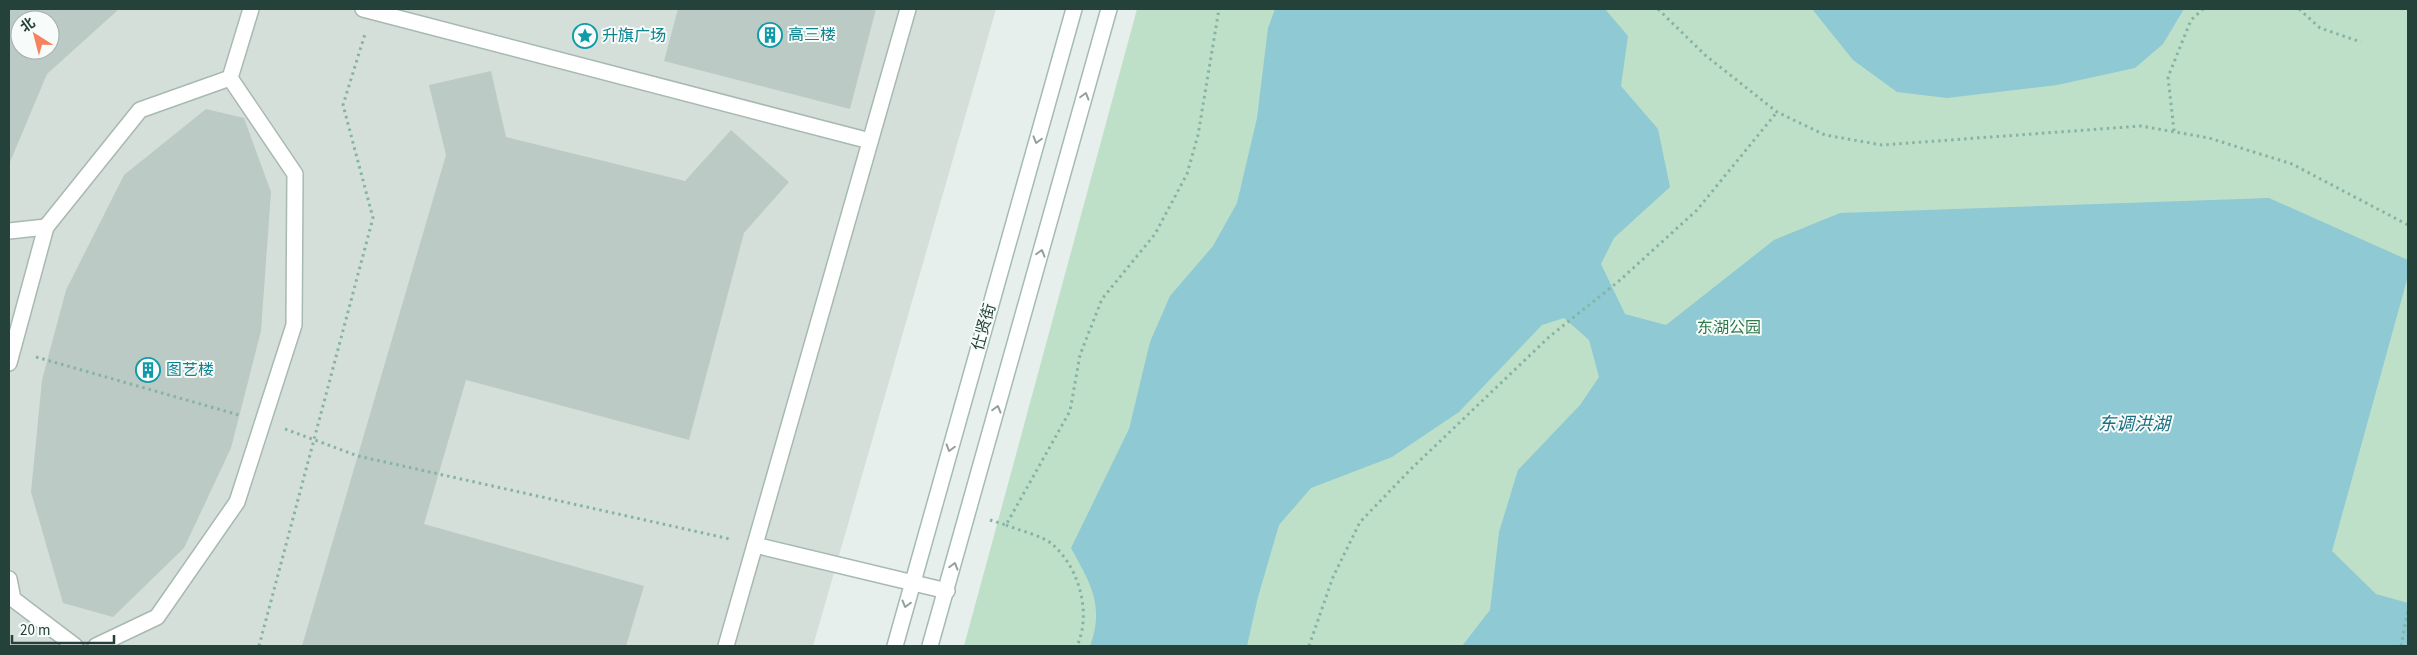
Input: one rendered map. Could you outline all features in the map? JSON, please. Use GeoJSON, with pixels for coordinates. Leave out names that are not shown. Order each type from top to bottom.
{"type":"FeatureCollection","features":[{"type":"Feature","properties":{"kind":"street"},"geometry":{"type":"LineString","coordinates":[[230,78],[251,9]]}},
{"type":"Feature","properties":{"kind":"street"},"geometry":{"type":"LineString","coordinates":[[726,646],[908,9]]}},
{"type":"Feature","properties":{"kind":"street","name":"仕贤街"},"geometry":{"type":"LineString","coordinates":[[895,646],[1074,9]]}},
{"type":"Feature","properties":{"kind":"street"},"geometry":{"type":"LineString","coordinates":[[930,646],[1109,9]]}},
{"type":"Feature","properties":{"kind":"street"},"geometry":{"type":"LineString","coordinates":[[368,10],[870,141]]}},
{"type":"Feature","properties":{"kind":"street"},"geometry":{"type":"LineString","coordinates":[[9,364],[46,227],[140,110],[230,78]]}},
{"type":"Feature","properties":{"kind":"street"},"geometry":{"type":"LineString","coordinates":[[96,646],[157,617],[237,502],[294,325],[295,174],[230,78]]}},
{"type":"Feature","properties":{"kind":"street"},"geometry":{"type":"LineString","coordinates":[[9,231],[46,227]]}},
{"type":"Feature","properties":{"kind":"street"},"geometry":{"type":"LineString","coordinates":[[755,545],[947,591]]}},
{"type":"Feature","properties":{"kind":"street"},"geometry":{"type":"LineString","coordinates":[[9,579],[13,599],[75,646]]}},
{"type":"Feature","properties":{"kind":"path"},"geometry":{"type":"LineString","coordinates":[[1006,525],[1070,411],[1080,355],[1102,299],[1155,234],[1187,174],[1198,135],[1219,9]]}},
{"type":"Feature","properties":{"kind":"path"},"geometry":{"type":"LineString","coordinates":[[1658,9],[1706,55],[1776,112],[1825,135],[1882,145],[2141,126],[2209,138],[2292,164],[2408,225]]}},
{"type":"Feature","properties":{"kind":"path"},"geometry":{"type":"LineString","coordinates":[[2174,132],[2168,77],[2191,20],[2203,9]]}},
{"type":"Feature","properties":{"kind":"path"},"geometry":{"type":"LineString","coordinates":[[2299,9],[2320,28],[2361,42]]}},
{"type":"Feature","properties":{"kind":"path"},"geometry":{"type":"LineString","coordinates":[[259,646],[373,218],[343,105],[368,10]]}},
{"type":"Feature","properties":{"kind":"path"},"geometry":{"type":"LineString","coordinates":[[1309,646],[1333,577],[1360,522],[1410,469],[1549,336],[1619,282],[1697,210],[1776,112]]}},
{"type":"Feature","properties":{"kind":"path"},"geometry":{"type":"LineString","coordinates":[[48,360],[239,415]]}},
{"type":"Feature","properties":{"kind":"path"},"geometry":{"type":"LineString","coordinates":[[263,421],[367,458],[755,545]]}},
{"type":"Feature","properties":{"kind":"path"},"geometry":{"type":"LineString","coordinates":[[984,518],[1052,543],[1068,564],[1081,592],[1084,618],[1077,646]]}},
{"type":"Feature","properties":{"kind":"path"},"geometry":{"type":"LineString","coordinates":[[2401,646],[2408,610]]}},
{"type":"Feature","properties":{"kind":"shaded area"},"geometry":{"type":"Polygon","coordinates":[[[9,9],[996,9],[813,646],[9,646],[9,9]]]}},
{"type":"Feature","properties":{"kind":"green space","name":"东调洪湖"},"geometry":{"type":"Polygon","coordinates":[[[1137,9],[2408,9],[2408,646],[964,646],[1137,9]]]}},
{"type":"Feature","properties":{"kind":"water","name":"东调洪湖"},"geometry":{"type":"Polygon","coordinates":[[[1275,9],[1605,9],[1628,36],[1621,86],[1658,129],[1670,187],[1614,238],[1601,264],[1625,314],[1666,325],[1774,240],[1840,213],[2269,198],[2408,260],[2408,276],[2332,551],[2376,594],[2408,603],[2408,646],[1462,646],[1490,610],[1499,532],[1518,470],[1580,405],[1599,377],[1589,340],[1564,318],[1542,325],[1459,412],[1392,457],[1311,488],[1279,525],[1258,597],[1247,646],[1090,646],[1096,618],[1096,606],[1084,572],[1071,548],[1129,429],[1150,342],[1170,296],[1213,246],[1237,203],[1257,118],[1268,28],[1275,9]]]}},
{"type":"Feature","properties":{"kind":"water"},"geometry":{"type":"Polygon","coordinates":[[[1812,9],[2184,9],[2163,44],[2135,68],[2057,85],[1947,98],[1897,92],[1853,60],[1812,9]]]}},
{"type":"Feature","properties":{"kind":"building"},"geometry":{"type":"Polygon","coordinates":[[[9,9],[119,9],[47,74],[10,162],[9,9]]]}},
{"type":"Feature","properties":{"kind":"building","name":"高三楼"},"geometry":{"type":"Polygon","coordinates":[[[678,9],[876,9],[850,109],[664,61],[678,9]]]}},
{"type":"Feature","properties":{"kind":"building"},"geometry":{"type":"Polygon","coordinates":[[[491,71],[506,137],[685,181],[731,130],[789,182],[744,233],[689,440],[466,380],[424,524],[644,586],[626,646],[302,646],[446,155],[429,85],[491,71]]]}},
{"type":"Feature","properties":{"kind":"building","name":"图艺楼"},"geometry":{"type":"Polygon","coordinates":[[[206,109],[244,118],[271,192],[261,331],[231,448],[184,548],[113,617],[63,603],[31,492],[42,380],[66,290],[124,175],[206,109]]]}},
{"type":"Feature","properties":{"kind":"place","name":"高三楼"},"geometry":{"type":"Point","coordinates":[770,35]}},
{"type":"Feature","properties":{"kind":"place","name":"升旗广场"},"geometry":{"type":"Point","coordinates":[585,36]}},
{"type":"Feature","properties":{"kind":"place","name":"图艺楼"},"geometry":{"type":"Point","coordinates":[148,370]}},
{"type":"Feature","properties":{"kind":"park label","name":"东湖公园"},"geometry":{"type":"Point","coordinates":[1729,328]}}]}
